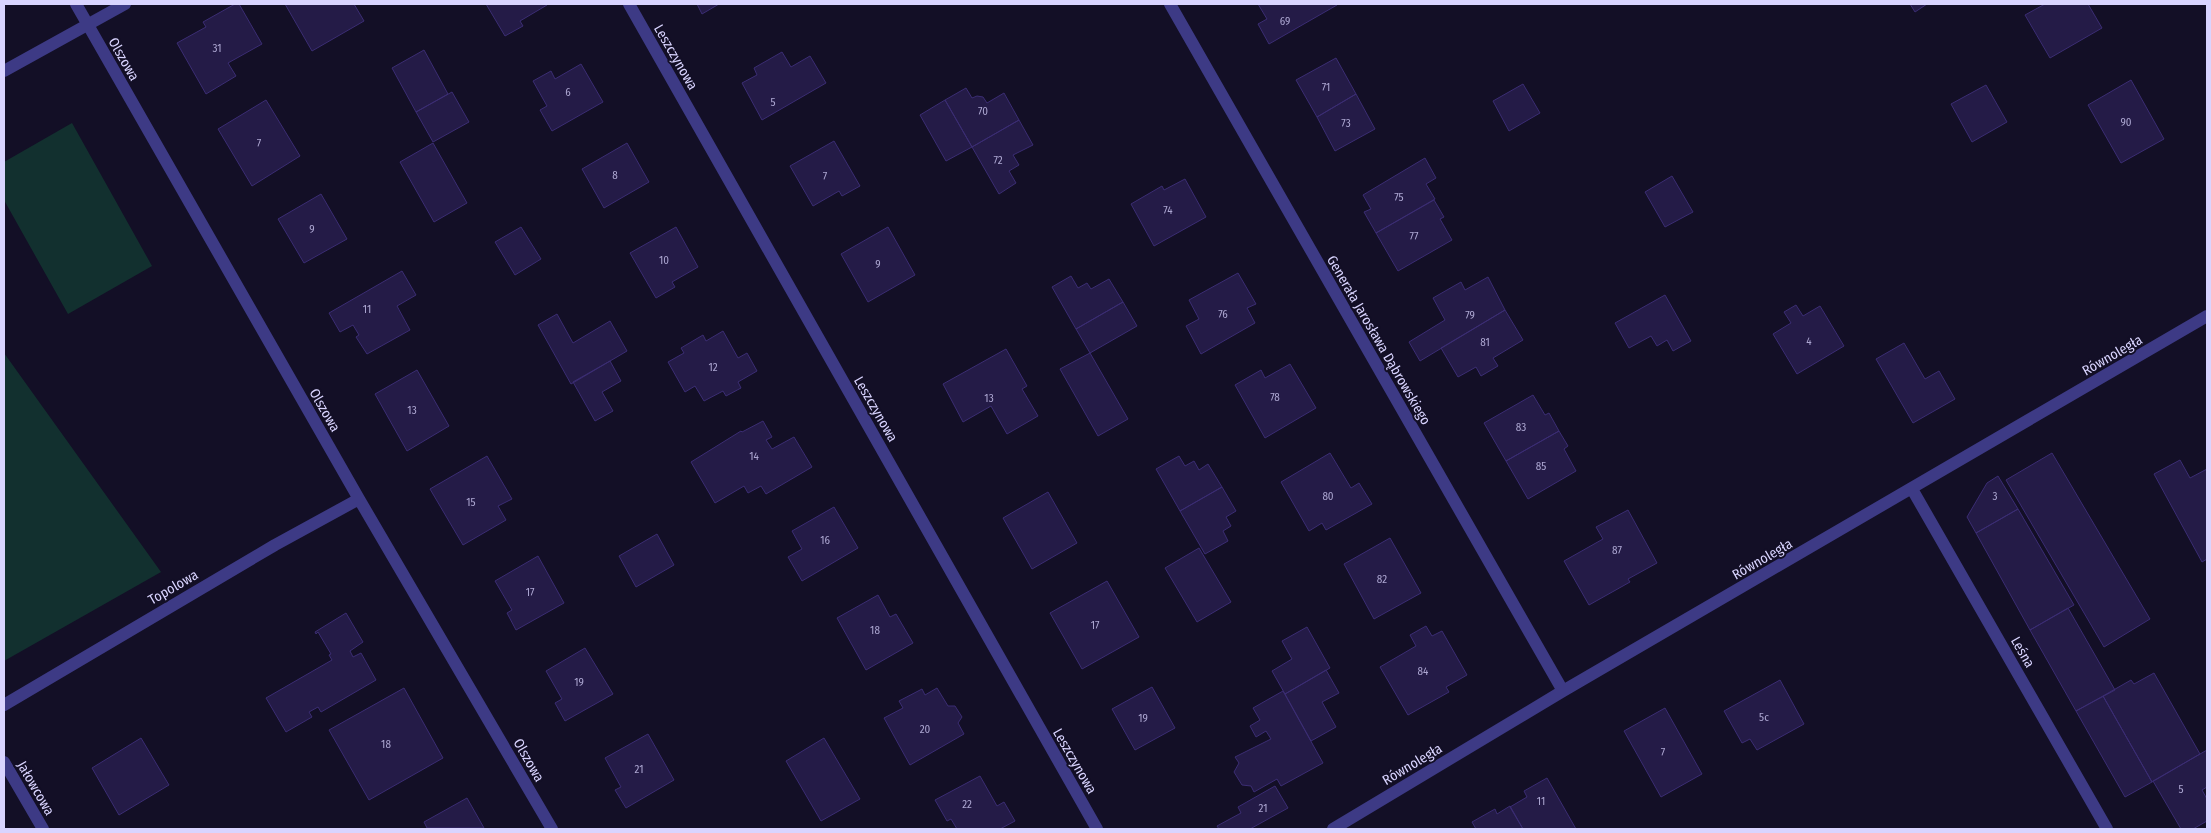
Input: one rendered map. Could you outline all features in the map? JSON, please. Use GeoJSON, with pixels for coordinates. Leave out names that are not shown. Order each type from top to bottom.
{"type":"FeatureCollection","features":[{"type":"Feature","properties":{"kind":"street","name":"Olszowa"},"geometry":{"type":"LineString","coordinates":[[76,4],[359,499],[552,829]]}},
{"type":"Feature","properties":{"kind":"street"},"geometry":{"type":"LineString","coordinates":[[4,72],[125,4]]}},
{"type":"Feature","properties":{"kind":"street","name":"Leszczynowa"},"geometry":{"type":"LineString","coordinates":[[629,4],[1097,829]]}},
{"type":"Feature","properties":{"kind":"street","name":"Generała Jarosława Dąbrowskiego"},"geometry":{"type":"LineString","coordinates":[[1170,4],[1563,691]]}},
{"type":"Feature","properties":{"kind":"street","name":"Równoległa"},"geometry":{"type":"LineString","coordinates":[[1332,829],[1563,691],[2207,316]]}},
{"type":"Feature","properties":{"kind":"street","name":"Leśna"},"geometry":{"type":"LineString","coordinates":[[1912,489],[2107,829]]}},
{"type":"Feature","properties":{"kind":"street","name":"Topolowa"},"geometry":{"type":"LineString","coordinates":[[4,705],[275,545],[359,499]]}},
{"type":"Feature","properties":{"kind":"street","name":"Jałowcowa"},"geometry":{"type":"LineString","coordinates":[[4,762],[43,829]]}},
{"type":"Feature","properties":{"kind":"green space"},"geometry":{"type":"Polygon","coordinates":[[[72,123],[152,266],[68,314],[4,200],[4,162],[72,123]]]}},
{"type":"Feature","properties":{"kind":"green space"},"geometry":{"type":"Polygon","coordinates":[[[4,353],[161,572],[4,661],[4,353]]]}},
{"type":"Feature","properties":{"kind":"building"},"geometry":{"type":"Polygon","coordinates":[[[235,4],[239,4],[262,44],[228,63],[236,76],[206,94],[177,43],[206,27],[203,22],[235,4]]]}},
{"type":"Feature","properties":{"kind":"building"},"geometry":{"type":"Polygon","coordinates":[[[285,4],[354,4],[364,21],[312,51],[285,4]]]}},
{"type":"Feature","properties":{"kind":"building"},"geometry":{"type":"Polygon","coordinates":[[[486,4],[547,5],[520,21],[523,26],[505,36],[486,4]]]}},
{"type":"Feature","properties":{"kind":"building"},"geometry":{"type":"Polygon","coordinates":[[[697,4],[719,4],[702,14],[697,4]]]}},
{"type":"Feature","properties":{"kind":"building"},"geometry":{"type":"Polygon","coordinates":[[[1258,4],[1337,5],[1269,44],[1258,24],[1267,19],[1258,4]]]}},
{"type":"Feature","properties":{"kind":"building"},"geometry":{"type":"Polygon","coordinates":[[[1910,4],[1927,4],[1915,12],[1910,4]]]}},
{"type":"Feature","properties":{"kind":"building"},"geometry":{"type":"Polygon","coordinates":[[[2045,4],[2088,4],[2102,28],[2050,58],[2025,15],[2045,4]]]}},
{"type":"Feature","properties":{"kind":"building"},"geometry":{"type":"Polygon","coordinates":[[[424,50],[448,94],[416,112],[392,68],[424,50]]]}},
{"type":"Feature","properties":{"kind":"building"},"geometry":{"type":"Polygon","coordinates":[[[782,52],[791,67],[810,56],[826,83],[762,120],[742,83],[757,75],[754,68],[782,52]]]}},
{"type":"Feature","properties":{"kind":"building"},"geometry":{"type":"Polygon","coordinates":[[[1336,58],[1356,94],[1317,117],[1296,80],[1336,58]]]}},
{"type":"Feature","properties":{"kind":"building"},"geometry":{"type":"Polygon","coordinates":[[[581,64],[603,102],[552,131],[540,110],[547,106],[533,81],[551,71],[555,79],[581,64]]]}},
{"type":"Feature","properties":{"kind":"building"},"geometry":{"type":"Polygon","coordinates":[[[2131,80],[2164,139],[2121,163],[2088,105],[2131,80]]]}},
{"type":"Feature","properties":{"kind":"building"},"geometry":{"type":"Polygon","coordinates":[[[1523,84],[1540,113],[1509,131],[1493,101],[1523,84]]]}},
{"type":"Feature","properties":{"kind":"building"},"geometry":{"type":"Polygon","coordinates":[[[1986,85],[2007,122],[1972,142],[1951,104],[1986,85]]]}},
{"type":"Feature","properties":{"kind":"building"},"geometry":{"type":"Polygon","coordinates":[[[966,88],[972,98],[977,96],[983,97],[987,103],[1004,93],[1019,120],[972,147],[945,100],[966,88]]]}},
{"type":"Feature","properties":{"kind":"building"},"geometry":{"type":"Polygon","coordinates":[[[452,92],[469,122],[433,142],[416,112],[452,92]]]}},
{"type":"Feature","properties":{"kind":"building"},"geometry":{"type":"Polygon","coordinates":[[[1356,94],[1375,129],[1335,151],[1317,117],[1356,94]]]}},
{"type":"Feature","properties":{"kind":"building"},"geometry":{"type":"Polygon","coordinates":[[[266,100],[300,156],[252,186],[218,129],[266,100]]]}},
{"type":"Feature","properties":{"kind":"building"},"geometry":{"type":"Polygon","coordinates":[[[945,100],[972,147],[946,161],[920,115],[945,100]]]}},
{"type":"Feature","properties":{"kind":"building"},"geometry":{"type":"Polygon","coordinates":[[[1019,120],[1033,145],[1013,155],[1019,165],[1009,171],[1016,183],[999,194],[972,147],[1019,120]]]}},
{"type":"Feature","properties":{"kind":"building"},"geometry":{"type":"Polygon","coordinates":[[[834,141],[860,186],[842,196],[839,191],[813,206],[790,166],[834,141]]]}},
{"type":"Feature","properties":{"kind":"building"},"geometry":{"type":"Polygon","coordinates":[[[433,143],[467,203],[434,222],[400,162],[433,143]]]}},
{"type":"Feature","properties":{"kind":"building"},"geometry":{"type":"Polygon","coordinates":[[[627,143],[649,182],[604,208],[582,169],[627,143]]]}},
{"type":"Feature","properties":{"kind":"building"},"geometry":{"type":"Polygon","coordinates":[[[1425,158],[1436,178],[1426,184],[1435,199],[1376,233],[1364,212],[1371,209],[1363,195],[1425,158]]]}},
{"type":"Feature","properties":{"kind":"building"},"geometry":{"type":"Polygon","coordinates":[[[1672,176],[1693,212],[1665,227],[1645,192],[1672,176]]]}},
{"type":"Feature","properties":{"kind":"building"},"geometry":{"type":"Polygon","coordinates":[[[1185,179],[1206,217],[1154,246],[1131,204],[1162,186],[1164,190],[1185,179]]]}},
{"type":"Feature","properties":{"kind":"building"},"geometry":{"type":"Polygon","coordinates":[[[321,194],[347,239],[304,263],[278,219],[321,194]]]}},
{"type":"Feature","properties":{"kind":"building"},"geometry":{"type":"Polygon","coordinates":[[[1434,200],[1444,217],[1440,219],[1452,240],[1398,271],[1376,233],[1434,200]]]}},
{"type":"Feature","properties":{"kind":"building"},"geometry":{"type":"Polygon","coordinates":[[[521,227],[541,259],[515,275],[495,242],[521,227]]]}},
{"type":"Feature","properties":{"kind":"building"},"geometry":{"type":"Polygon","coordinates":[[[676,227],[698,267],[672,282],[675,287],[656,298],[630,253],[676,227]]]}},
{"type":"Feature","properties":{"kind":"building"},"geometry":{"type":"Polygon","coordinates":[[[888,227],[915,275],[868,302],[841,254],[888,227]]]}},
{"type":"Feature","properties":{"kind":"building"},"geometry":{"type":"Polygon","coordinates":[[[402,271],[416,295],[397,306],[410,330],[367,354],[356,337],[359,335],[353,325],[340,332],[329,313],[402,271]]]}},
{"type":"Feature","properties":{"kind":"building"},"geometry":{"type":"Polygon","coordinates":[[[1238,273],[1256,304],[1247,308],[1255,323],[1201,354],[1186,326],[1199,319],[1189,300],[1238,273]]]}},
{"type":"Feature","properties":{"kind":"building"},"geometry":{"type":"Polygon","coordinates":[[[1071,276],[1078,288],[1087,283],[1091,289],[1109,279],[1123,302],[1076,329],[1052,287],[1071,276]]]}},
{"type":"Feature","properties":{"kind":"building"},"geometry":{"type":"Polygon","coordinates":[[[1488,277],[1505,310],[1420,361],[1409,342],[1445,320],[1433,298],[1461,282],[1465,290],[1488,277]]]}},
{"type":"Feature","properties":{"kind":"building"},"geometry":{"type":"Polygon","coordinates":[[[1665,295],[1691,341],[1673,351],[1667,340],[1657,346],[1651,336],[1629,348],[1615,323],[1665,295]]]}},
{"type":"Feature","properties":{"kind":"building"},"geometry":{"type":"Polygon","coordinates":[[[1123,302],[1137,326],[1090,353],[1076,329],[1123,302]]]}},
{"type":"Feature","properties":{"kind":"building"},"geometry":{"type":"Polygon","coordinates":[[[1796,305],[1803,316],[1820,306],[1844,346],[1797,374],[1773,334],[1791,323],[1784,312],[1796,305]]]}},
{"type":"Feature","properties":{"kind":"building"},"geometry":{"type":"Polygon","coordinates":[[[1505,310],[1523,340],[1493,358],[1498,366],[1481,376],[1476,367],[1458,377],[1441,348],[1505,310]]]}},
{"type":"Feature","properties":{"kind":"building"},"geometry":{"type":"Polygon","coordinates":[[[557,314],[573,343],[610,321],[627,351],[571,384],[538,325],[557,314]]]}},
{"type":"Feature","properties":{"kind":"building"},"geometry":{"type":"Polygon","coordinates":[[[723,331],[738,358],[747,353],[757,371],[738,382],[741,388],[726,396],[723,391],[704,401],[695,386],[685,392],[668,362],[684,353],[681,348],[703,335],[706,341],[723,331]]]}},
{"type":"Feature","properties":{"kind":"building"},"geometry":{"type":"Polygon","coordinates":[[[1904,343],[1925,379],[1939,371],[1955,399],[1913,423],[1876,359],[1904,343]]]}},
{"type":"Feature","properties":{"kind":"building"},"geometry":{"type":"Polygon","coordinates":[[[1006,349],[1027,386],[1022,389],[1038,416],[1007,434],[991,406],[963,422],[943,384],[1006,349]]]}},
{"type":"Feature","properties":{"kind":"building"},"geometry":{"type":"Polygon","coordinates":[[[1090,353],[1128,419],[1098,436],[1060,369],[1090,353]]]}},
{"type":"Feature","properties":{"kind":"building"},"geometry":{"type":"Polygon","coordinates":[[[610,361],[621,381],[602,392],[613,411],[595,421],[573,382],[610,361]]]}},
{"type":"Feature","properties":{"kind":"building"},"geometry":{"type":"Polygon","coordinates":[[[1290,364],[1316,408],[1265,438],[1235,385],[1261,370],[1265,378],[1290,364]]]}},
{"type":"Feature","properties":{"kind":"building"},"geometry":{"type":"Polygon","coordinates":[[[417,370],[449,426],[407,451],[375,394],[417,370]]]}},
{"type":"Feature","properties":{"kind":"building"},"geometry":{"type":"Polygon","coordinates":[[[1533,395],[1545,415],[1549,413],[1559,431],[1506,461],[1484,423],[1533,395]]]}},
{"type":"Feature","properties":{"kind":"building"},"geometry":{"type":"Polygon","coordinates":[[[763,421],[772,437],[766,440],[772,449],[794,437],[812,467],[766,494],[761,486],[748,493],[744,486],[715,503],[691,462],[741,431],[763,421]]]}},
{"type":"Feature","properties":{"kind":"building"},"geometry":{"type":"Polygon","coordinates":[[[1559,431],[1568,446],[1564,449],[1576,471],[1528,499],[1506,461],[1559,431]]]}},
{"type":"Feature","properties":{"kind":"building"},"geometry":{"type":"Polygon","coordinates":[[[1330,453],[1351,488],[1359,483],[1372,504],[1326,530],[1322,523],[1309,531],[1281,482],[1330,453]]]}},
{"type":"Feature","properties":{"kind":"building"},"geometry":{"type":"Polygon","coordinates":[[[2052,453],[2150,619],[2104,647],[2006,480],[2052,453]]]}},
{"type":"Feature","properties":{"kind":"building"},"geometry":{"type":"Polygon","coordinates":[[[487,456],[512,499],[498,506],[506,520],[463,545],[430,489],[487,456]]]}},
{"type":"Feature","properties":{"kind":"building"},"geometry":{"type":"Polygon","coordinates":[[[1179,456],[1185,466],[1194,461],[1199,470],[1208,464],[1222,487],[1180,511],[1156,469],[1179,456]]]}},
{"type":"Feature","properties":{"kind":"building"},"geometry":{"type":"Polygon","coordinates":[[[2180,460],[2190,478],[2207,469],[2207,559],[2202,562],[2154,474],[2180,460]]]}},
{"type":"Feature","properties":{"kind":"building"},"geometry":{"type":"Polygon","coordinates":[[[1998,476],[2018,509],[1976,533],[1967,517],[1987,483],[1998,476]]]}},
{"type":"Feature","properties":{"kind":"building"},"geometry":{"type":"Polygon","coordinates":[[[1222,487],[1236,511],[1226,517],[1231,526],[1223,531],[1228,541],[1205,554],[1180,511],[1222,487]]]}},
{"type":"Feature","properties":{"kind":"building"},"geometry":{"type":"Polygon","coordinates":[[[1048,492],[1077,543],[1032,569],[1003,518],[1048,492]]]}},
{"type":"Feature","properties":{"kind":"building"},"geometry":{"type":"Polygon","coordinates":[[[834,507],[858,548],[802,581],[788,557],[802,549],[792,531],[834,507]]]}},
{"type":"Feature","properties":{"kind":"building"},"geometry":{"type":"Polygon","coordinates":[[[2018,509],[2074,605],[2030,630],[1976,533],[2018,509]]]}},
{"type":"Feature","properties":{"kind":"building"},"geometry":{"type":"Polygon","coordinates":[[[1628,510],[1657,563],[1628,579],[1630,582],[1589,605],[1564,561],[1603,539],[1596,527],[1628,510]]]}},
{"type":"Feature","properties":{"kind":"building"},"geometry":{"type":"Polygon","coordinates":[[[657,534],[674,565],[636,587],[619,556],[657,534]]]}},
{"type":"Feature","properties":{"kind":"building"},"geometry":{"type":"Polygon","coordinates":[[[1390,538],[1421,593],[1374,619],[1344,564],[1390,538]]]}},
{"type":"Feature","properties":{"kind":"building"},"geometry":{"type":"Polygon","coordinates":[[[1199,548],[1231,602],[1197,622],[1165,568],[1199,548]]]}},
{"type":"Feature","properties":{"kind":"building"},"geometry":{"type":"Polygon","coordinates":[[[538,556],[564,603],[516,630],[507,613],[512,610],[495,581],[538,556]]]}},
{"type":"Feature","properties":{"kind":"building"},"geometry":{"type":"Polygon","coordinates":[[[1107,581],[1139,637],[1082,669],[1050,613],[1107,581]]]}},
{"type":"Feature","properties":{"kind":"building"},"geometry":{"type":"Polygon","coordinates":[[[878,595],[890,617],[896,614],[913,643],[866,670],[837,618],[878,595]]]}},
{"type":"Feature","properties":{"kind":"building"},"geometry":{"type":"Polygon","coordinates":[[[2068,608],[2115,690],[2076,711],[2030,630],[2068,608]]]}},
{"type":"Feature","properties":{"kind":"building"},"geometry":{"type":"Polygon","coordinates":[[[346,613],[363,642],[350,651],[353,657],[361,653],[376,680],[321,712],[318,707],[309,712],[312,717],[286,732],[266,698],[332,660],[329,655],[331,654],[318,632],[316,634],[315,632],[346,613]]]}},
{"type":"Feature","properties":{"kind":"building"},"geometry":{"type":"Polygon","coordinates":[[[1426,626],[1432,636],[1442,631],[1467,675],[1446,687],[1449,692],[1408,715],[1380,667],[1416,646],[1410,635],[1426,626]]]}},
{"type":"Feature","properties":{"kind":"building"},"geometry":{"type":"Polygon","coordinates":[[[1307,627],[1330,668],[1285,694],[1272,671],[1292,659],[1282,641],[1307,627]]]}},
{"type":"Feature","properties":{"kind":"building"},"geometry":{"type":"Polygon","coordinates":[[[585,648],[613,694],[565,721],[555,703],[562,699],[546,671],[585,648]]]}},
{"type":"Feature","properties":{"kind":"building"},"geometry":{"type":"Polygon","coordinates":[[[1326,670],[1339,693],[1322,702],[1336,727],[1311,741],[1285,694],[1326,670]]]}},
{"type":"Feature","properties":{"kind":"building"},"geometry":{"type":"Polygon","coordinates":[[[2154,673],[2200,754],[2152,782],[2103,696],[2131,680],[2134,684],[2154,673]]]}},
{"type":"Feature","properties":{"kind":"building"},"geometry":{"type":"Polygon","coordinates":[[[1780,680],[1804,724],[1757,750],[1750,739],[1742,743],[1724,711],[1780,680]]]}},
{"type":"Feature","properties":{"kind":"building"},"geometry":{"type":"Polygon","coordinates":[[[1152,687],[1175,728],[1135,750],[1112,709],[1152,687]]]}},
{"type":"Feature","properties":{"kind":"building"},"geometry":{"type":"Polygon","coordinates":[[[404,688],[443,758],[369,800],[329,730],[404,688]]]}},
{"type":"Feature","properties":{"kind":"building"},"geometry":{"type":"Polygon","coordinates":[[[937,688],[948,706],[955,706],[962,717],[958,723],[964,734],[910,765],[884,718],[903,708],[899,701],[922,689],[925,695],[937,688]]]}},
{"type":"Feature","properties":{"kind":"building"},"geometry":{"type":"Polygon","coordinates":[[[1283,691],[1323,763],[1281,786],[1277,779],[1254,792],[1251,786],[1242,785],[1234,772],[1239,763],[1235,757],[1271,739],[1266,731],[1256,737],[1250,726],[1260,720],[1253,708],[1283,691]]]}},
{"type":"Feature","properties":{"kind":"building"},"geometry":{"type":"Polygon","coordinates":[[[2103,696],[2152,782],[2125,797],[2076,711],[2103,696]]]}},
{"type":"Feature","properties":{"kind":"building"},"geometry":{"type":"Polygon","coordinates":[[[1665,708],[1702,774],[1661,797],[1624,731],[1665,708]]]}},
{"type":"Feature","properties":{"kind":"building"},"geometry":{"type":"Polygon","coordinates":[[[648,734],[674,780],[626,808],[615,790],[621,787],[605,758],[648,734]]]}},
{"type":"Feature","properties":{"kind":"building"},"geometry":{"type":"Polygon","coordinates":[[[141,738],[169,785],[119,815],[92,768],[141,738]]]}},
{"type":"Feature","properties":{"kind":"building"},"geometry":{"type":"Polygon","coordinates":[[[824,738],[860,799],[821,821],[786,761],[824,738]]]}},
{"type":"Feature","properties":{"kind":"building"},"geometry":{"type":"Polygon","coordinates":[[[2207,750],[2207,787],[2202,790],[2207,799],[2207,821],[2193,829],[2181,829],[2153,781],[2207,750]]]}},
{"type":"Feature","properties":{"kind":"building"},"geometry":{"type":"Polygon","coordinates":[[[980,776],[997,806],[1004,802],[1015,821],[1000,829],[957,829],[951,819],[947,821],[935,800],[980,776]]]}},
{"type":"Feature","properties":{"kind":"building"},"geometry":{"type":"Polygon","coordinates":[[[1547,778],[1576,829],[1523,829],[1510,807],[1527,797],[1524,791],[1547,778]]]}},
{"type":"Feature","properties":{"kind":"building"},"geometry":{"type":"Polygon","coordinates":[[[1275,786],[1288,808],[1250,829],[1219,829],[1217,826],[1241,813],[1238,807],[1275,786]]]}},
{"type":"Feature","properties":{"kind":"building"},"geometry":{"type":"Polygon","coordinates":[[[467,798],[484,828],[427,828],[424,822],[467,798]]]}},
{"type":"Feature","properties":{"kind":"building"},"geometry":{"type":"Polygon","coordinates":[[[1510,806],[1523,829],[1476,829],[1472,822],[1495,809],[1497,814],[1510,806]]]}}]}
